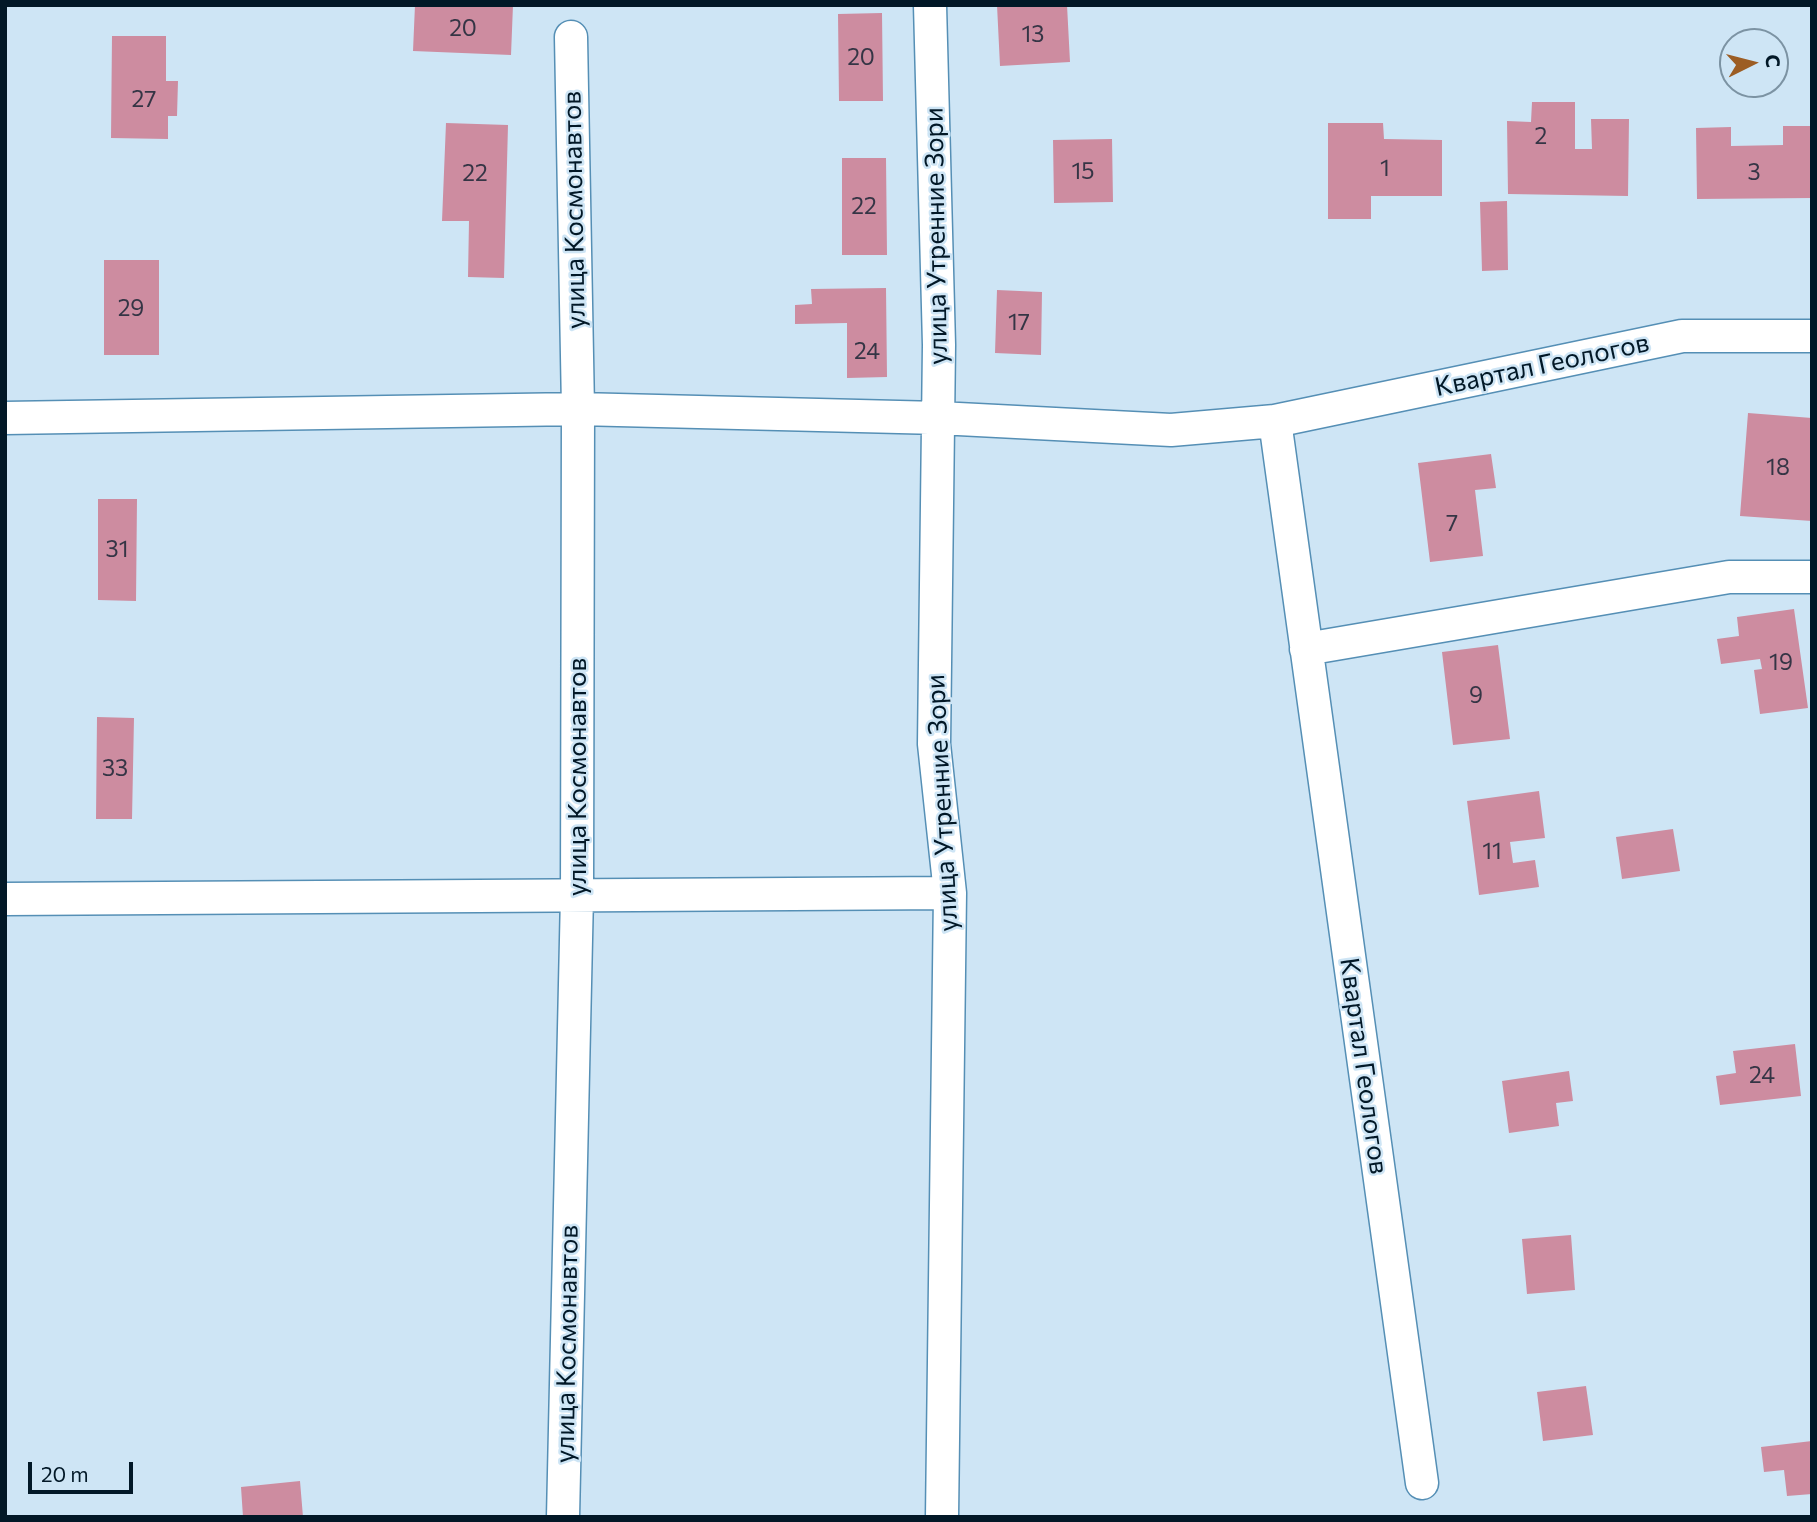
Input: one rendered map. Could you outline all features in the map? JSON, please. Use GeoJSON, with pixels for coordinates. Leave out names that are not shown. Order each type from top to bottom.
{"type":"FeatureCollection","features":[{"type":"Feature","properties":{"kind":"street","name":"улица Утренние Зори"},"geometry":{"type":"LineString","coordinates":[[930,5],[939,418],[934,744],[950,893],[942,1517]]}},
{"type":"Feature","properties":{"kind":"street","name":"улица Космонавтов"},"geometry":{"type":"LineString","coordinates":[[563,1517],[577,895],[578,410],[572,37]]}},
{"type":"Feature","properties":{"kind":"street","name":"Квартал Геологов"},"geometry":{"type":"LineString","coordinates":[[5,418],[578,410],[939,418],[1171,430],[1275,421],[1682,336],[1812,336]]}},
{"type":"Feature","properties":{"kind":"street","name":"Квартал Геологов"},"geometry":{"type":"LineString","coordinates":[[1275,421],[1422,1483]]}},
{"type":"Feature","properties":{"kind":"street"},"geometry":{"type":"LineString","coordinates":[[1306,649],[1730,577],[1812,577]]}},
{"type":"Feature","properties":{"kind":"street"},"geometry":{"type":"LineString","coordinates":[[5,899],[950,893]]}},
{"type":"Feature","properties":{"kind":"building"},"geometry":{"type":"Polygon","coordinates":[[[415,5],[513,5],[511,55],[413,51],[415,5]]]}},
{"type":"Feature","properties":{"kind":"building"},"geometry":{"type":"Polygon","coordinates":[[[997,5],[1067,5],[1070,62],[1000,66],[997,5]]]}},
{"type":"Feature","properties":{"kind":"building"},"geometry":{"type":"Polygon","coordinates":[[[882,13],[883,101],[839,101],[838,14],[882,13]]]}},
{"type":"Feature","properties":{"kind":"building"},"geometry":{"type":"Polygon","coordinates":[[[112,36],[166,36],[166,81],[178,81],[177,116],[168,116],[168,139],[111,138],[112,36]]]}},
{"type":"Feature","properties":{"kind":"building"},"geometry":{"type":"Polygon","coordinates":[[[1532,102],[1575,102],[1575,149],[1592,149],[1591,119],[1629,119],[1628,196],[1508,194],[1507,121],[1531,122],[1532,102]]]}},
{"type":"Feature","properties":{"kind":"building"},"geometry":{"type":"Polygon","coordinates":[[[446,123],[508,125],[504,278],[468,277],[469,221],[442,221],[446,123]]]}},
{"type":"Feature","properties":{"kind":"building"},"geometry":{"type":"Polygon","coordinates":[[[1328,123],[1383,123],[1384,139],[1442,140],[1442,196],[1371,196],[1371,219],[1328,219],[1328,123]]]}},
{"type":"Feature","properties":{"kind":"building"},"geometry":{"type":"Polygon","coordinates":[[[1783,126],[1812,126],[1812,198],[1697,199],[1696,128],[1731,127],[1731,146],[1783,145],[1783,126]]]}},
{"type":"Feature","properties":{"kind":"building"},"geometry":{"type":"Polygon","coordinates":[[[1112,139],[1113,202],[1054,203],[1053,140],[1112,139]]]}},
{"type":"Feature","properties":{"kind":"building"},"geometry":{"type":"Polygon","coordinates":[[[842,158],[886,158],[887,255],[842,255],[842,158]]]}},
{"type":"Feature","properties":{"kind":"building"},"geometry":{"type":"Polygon","coordinates":[[[1507,201],[1508,270],[1482,271],[1480,202],[1507,201]]]}},
{"type":"Feature","properties":{"kind":"building"},"geometry":{"type":"Polygon","coordinates":[[[104,260],[159,260],[159,355],[104,355],[104,260]]]}},
{"type":"Feature","properties":{"kind":"building"},"geometry":{"type":"Polygon","coordinates":[[[886,288],[887,377],[847,378],[847,323],[795,324],[795,305],[812,304],[811,289],[886,288]]]}},
{"type":"Feature","properties":{"kind":"building"},"geometry":{"type":"Polygon","coordinates":[[[997,290],[1042,292],[1041,355],[995,353],[997,290]]]}},
{"type":"Feature","properties":{"kind":"building"},"geometry":{"type":"Polygon","coordinates":[[[1748,413],[1812,418],[1812,521],[1740,516],[1748,413]]]}},
{"type":"Feature","properties":{"kind":"building"},"geometry":{"type":"Polygon","coordinates":[[[1491,454],[1496,488],[1475,490],[1483,556],[1430,562],[1418,463],[1491,454]]]}},
{"type":"Feature","properties":{"kind":"building"},"geometry":{"type":"Polygon","coordinates":[[[98,499],[137,499],[136,601],[98,600],[98,499]]]}},
{"type":"Feature","properties":{"kind":"building"},"geometry":{"type":"Polygon","coordinates":[[[1794,609],[1808,708],[1760,714],[1754,670],[1762,669],[1760,659],[1721,664],[1717,639],[1739,636],[1737,617],[1794,609]]]}},
{"type":"Feature","properties":{"kind":"building"},"geometry":{"type":"Polygon","coordinates":[[[1498,645],[1510,739],[1453,745],[1442,652],[1498,645]]]}},
{"type":"Feature","properties":{"kind":"building"},"geometry":{"type":"Polygon","coordinates":[[[97,717],[134,718],[132,819],[96,819],[97,717]]]}},
{"type":"Feature","properties":{"kind":"building"},"geometry":{"type":"Polygon","coordinates":[[[1539,791],[1545,838],[1510,842],[1513,863],[1535,860],[1539,887],[1479,895],[1467,801],[1539,791]]]}},
{"type":"Feature","properties":{"kind":"building"},"geometry":{"type":"Polygon","coordinates":[[[1673,829],[1680,871],[1622,879],[1616,837],[1673,829]]]}},
{"type":"Feature","properties":{"kind":"building"},"geometry":{"type":"Polygon","coordinates":[[[1795,1044],[1801,1096],[1720,1105],[1716,1076],[1736,1073],[1733,1051],[1795,1044]]]}},
{"type":"Feature","properties":{"kind":"building"},"geometry":{"type":"Polygon","coordinates":[[[1569,1071],[1573,1101],[1556,1103],[1559,1126],[1509,1133],[1502,1081],[1569,1071]]]}},
{"type":"Feature","properties":{"kind":"building"},"geometry":{"type":"Polygon","coordinates":[[[1571,1235],[1575,1290],[1527,1294],[1522,1239],[1571,1235]]]}},
{"type":"Feature","properties":{"kind":"building"},"geometry":{"type":"Polygon","coordinates":[[[1586,1386],[1593,1435],[1543,1441],[1537,1392],[1586,1386]]]}},
{"type":"Feature","properties":{"kind":"building"},"geometry":{"type":"Polygon","coordinates":[[[1812,1441],[1812,1494],[1787,1496],[1784,1470],[1764,1472],[1761,1447],[1812,1441]]]}},
{"type":"Feature","properties":{"kind":"building"},"geometry":{"type":"Polygon","coordinates":[[[300,1481],[303,1517],[243,1517],[241,1487],[300,1481]]]}}]}
